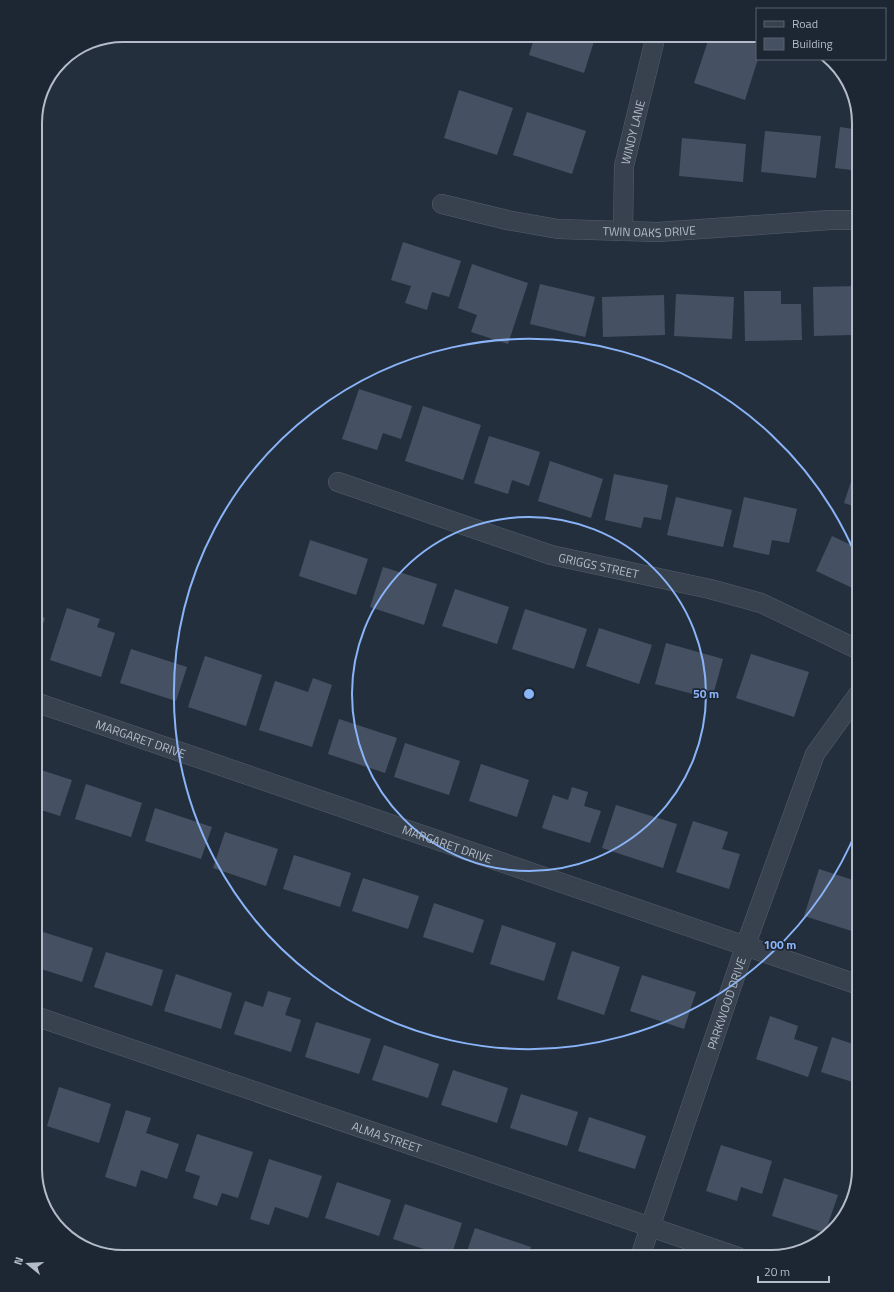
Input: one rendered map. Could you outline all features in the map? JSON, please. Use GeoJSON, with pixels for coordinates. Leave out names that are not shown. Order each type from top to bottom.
{"type":"FeatureCollection","features":[{"type":"Feature","properties":{"kind":"street","name":"WINDY LANE"},"geometry":{"type":"LineString","coordinates":[[623,231],[624,166],[654,42]]}},
{"type":"Feature","properties":{"kind":"street","name":"TWIN OAKS DRIVE"},"geometry":{"type":"LineString","coordinates":[[442,204],[506,220],[558,228],[623,231],[658,232],[830,220],[852,220]]}},
{"type":"Feature","properties":{"kind":"street","name":"GRIGGS STREET"},"geometry":{"type":"LineString","coordinates":[[338,482],[551,554],[710,589],[761,603],[852,647]]}},
{"type":"Feature","properties":{"kind":"street","name":"PARKWOOD DRIVE"},"geometry":{"type":"LineString","coordinates":[[643,1250],[745,947],[815,754],[852,703]]}},
{"type":"Feature","properties":{"kind":"street","name":"MARGARET DRIVE"},"geometry":{"type":"LineString","coordinates":[[42,704],[852,983]]}},
{"type":"Feature","properties":{"kind":"street","name":"ALMA STREET"},"geometry":{"type":"LineString","coordinates":[[42,1018],[718,1250]]}},
{"type":"Feature","properties":{"kind":"building"},"geometry":{"type":"Polygon","coordinates":[[[533,42],[594,42],[584,73],[529,55],[533,42]]]}},
{"type":"Feature","properties":{"kind":"building"},"geometry":{"type":"Polygon","coordinates":[[[708,42],[751,42],[756,44],[756,60],[758,60],[745,100],[694,83],[708,42]]]}},
{"type":"Feature","properties":{"kind":"building"},"geometry":{"type":"Polygon","coordinates":[[[459,90],[513,108],[497,155],[444,138],[459,90]]]}},
{"type":"Feature","properties":{"kind":"building"},"geometry":{"type":"Polygon","coordinates":[[[527,112],[586,131],[572,174],[513,155],[527,112]]]}},
{"type":"Feature","properties":{"kind":"building"},"geometry":{"type":"Polygon","coordinates":[[[840,127],[852,129],[852,170],[835,168],[840,127]]]}},
{"type":"Feature","properties":{"kind":"building"},"geometry":{"type":"Polygon","coordinates":[[[765,131],[821,136],[816,178],[761,172],[765,131]]]}},
{"type":"Feature","properties":{"kind":"building"},"geometry":{"type":"Polygon","coordinates":[[[682,138],[746,144],[743,182],[679,176],[682,138]]]}},
{"type":"Feature","properties":{"kind":"building"},"geometry":{"type":"Polygon","coordinates":[[[403,242],[461,261],[449,297],[432,292],[427,310],[405,303],[411,286],[391,280],[403,242]]]}},
{"type":"Feature","properties":{"kind":"building"},"geometry":{"type":"Polygon","coordinates":[[[472,264],[528,283],[508,344],[471,332],[477,315],[458,308],[472,264]]]}},
{"type":"Feature","properties":{"kind":"building"},"geometry":{"type":"Polygon","coordinates":[[[540,284],[595,297],[585,337],[530,324],[540,284]]]}},
{"type":"Feature","properties":{"kind":"building"},"geometry":{"type":"Polygon","coordinates":[[[852,286],[852,335],[814,336],[813,287],[852,286]]]}},
{"type":"Feature","properties":{"kind":"building"},"geometry":{"type":"Polygon","coordinates":[[[744,291],[781,291],[781,304],[801,304],[802,340],[745,341],[744,291]]]}},
{"type":"Feature","properties":{"kind":"building"},"geometry":{"type":"Polygon","coordinates":[[[676,294],[734,297],[732,339],[674,336],[676,294]]]}},
{"type":"Feature","properties":{"kind":"building"},"geometry":{"type":"Polygon","coordinates":[[[664,295],[665,335],[603,337],[602,297],[664,295]]]}},
{"type":"Feature","properties":{"kind":"building"},"geometry":{"type":"Polygon","coordinates":[[[359,389],[412,406],[401,439],[383,433],[377,450],[342,439],[359,389]]]}},
{"type":"Feature","properties":{"kind":"building"},"geometry":{"type":"Polygon","coordinates":[[[423,406],[481,425],[463,480],[405,461],[423,406]]]}},
{"type":"Feature","properties":{"kind":"building"},"geometry":{"type":"Polygon","coordinates":[[[489,436],[540,452],[529,486],[512,480],[508,494],[474,483],[489,436]]]}},
{"type":"Feature","properties":{"kind":"building"},"geometry":{"type":"Polygon","coordinates":[[[550,461],[603,479],[591,518],[538,501],[550,461]]]}},
{"type":"Feature","properties":{"kind":"building"},"geometry":{"type":"Polygon","coordinates":[[[614,474],[668,485],[661,520],[644,517],[641,528],[605,520],[614,474]]]}},
{"type":"Feature","properties":{"kind":"building"},"geometry":{"type":"Polygon","coordinates":[[[852,478],[852,506],[844,503],[852,478]]]}},
{"type":"Feature","properties":{"kind":"building"},"geometry":{"type":"Polygon","coordinates":[[[676,497],[732,510],[723,547],[667,535],[676,497]]]}},
{"type":"Feature","properties":{"kind":"building"},"geometry":{"type":"Polygon","coordinates":[[[744,497],[797,509],[789,543],[772,540],[769,555],[733,547],[744,497]]]}},
{"type":"Feature","properties":{"kind":"building"},"geometry":{"type":"Polygon","coordinates":[[[832,536],[849,544],[852,537],[852,588],[816,571],[832,536]]]}},
{"type":"Feature","properties":{"kind":"building"},"geometry":{"type":"Polygon","coordinates":[[[310,540],[368,559],[356,595],[299,576],[310,540]]]}},
{"type":"Feature","properties":{"kind":"building"},"geometry":{"type":"Polygon","coordinates":[[[383,567],[437,584],[424,625],[370,607],[383,567]]]}},
{"type":"Feature","properties":{"kind":"building"},"geometry":{"type":"Polygon","coordinates":[[[455,589],[509,607],[497,644],[442,626],[455,589]]]}},
{"type":"Feature","properties":{"kind":"building"},"geometry":{"type":"Polygon","coordinates":[[[67,608],[100,619],[97,627],[115,633],[101,677],[50,660],[67,608]]]}},
{"type":"Feature","properties":{"kind":"building"},"geometry":{"type":"Polygon","coordinates":[[[525,609],[587,629],[574,669],[512,649],[525,609]]]}},
{"type":"Feature","properties":{"kind":"building"},"geometry":{"type":"Polygon","coordinates":[[[42,617],[45,618],[42,627],[42,617]]]}},
{"type":"Feature","properties":{"kind":"building"},"geometry":{"type":"Polygon","coordinates":[[[599,628],[652,645],[639,684],[586,666],[599,628]]]}},
{"type":"Feature","properties":{"kind":"building"},"geometry":{"type":"Polygon","coordinates":[[[666,643],[723,659],[712,699],[655,684],[666,643]]]}},
{"type":"Feature","properties":{"kind":"building"},"geometry":{"type":"Polygon","coordinates":[[[131,649],[187,667],[176,701],[120,683],[131,649]]]}},
{"type":"Feature","properties":{"kind":"building"},"geometry":{"type":"Polygon","coordinates":[[[751,654],[809,672],[794,717],[736,698],[751,654]]]}},
{"type":"Feature","properties":{"kind":"building"},"geometry":{"type":"Polygon","coordinates":[[[205,656],[262,675],[246,726],[188,707],[205,656]]]}},
{"type":"Feature","properties":{"kind":"building"},"geometry":{"type":"Polygon","coordinates":[[[313,678],[332,685],[312,747],[259,730],[275,681],[308,692],[313,678]]]}},
{"type":"Feature","properties":{"kind":"building"},"geometry":{"type":"Polygon","coordinates":[[[339,719],[397,738],[385,773],[328,754],[339,719]]]}},
{"type":"Feature","properties":{"kind":"building"},"geometry":{"type":"Polygon","coordinates":[[[405,743],[460,761],[449,795],[394,777],[405,743]]]}},
{"type":"Feature","properties":{"kind":"building"},"geometry":{"type":"Polygon","coordinates":[[[481,764],[529,780],[517,817],[469,801],[481,764]]]}},
{"type":"Feature","properties":{"kind":"building"},"geometry":{"type":"Polygon","coordinates":[[[42,770],[72,780],[60,816],[42,810],[42,770]]]}},
{"type":"Feature","properties":{"kind":"building"},"geometry":{"type":"Polygon","coordinates":[[[86,784],[142,803],[131,837],[75,819],[86,784]]]}},
{"type":"Feature","properties":{"kind":"building"},"geometry":{"type":"Polygon","coordinates":[[[572,787],[588,792],[584,806],[601,811],[590,843],[542,828],[553,795],[568,800],[572,787]]]}},
{"type":"Feature","properties":{"kind":"building"},"geometry":{"type":"Polygon","coordinates":[[[616,805],[677,824],[663,868],[602,848],[616,805]]]}},
{"type":"Feature","properties":{"kind":"building"},"geometry":{"type":"Polygon","coordinates":[[[155,808],[212,827],[201,859],[145,841],[155,808]]]}},
{"type":"Feature","properties":{"kind":"building"},"geometry":{"type":"Polygon","coordinates":[[[693,821],[728,832],[722,849],[740,854],[729,889],[676,872],[693,821]]]}},
{"type":"Feature","properties":{"kind":"building"},"geometry":{"type":"Polygon","coordinates":[[[225,832],[278,849],[266,886],[213,868],[225,832]]]}},
{"type":"Feature","properties":{"kind":"building"},"geometry":{"type":"Polygon","coordinates":[[[294,855],[351,873],[340,907],[283,889],[294,855]]]}},
{"type":"Feature","properties":{"kind":"building"},"geometry":{"type":"Polygon","coordinates":[[[819,869],[852,880],[852,931],[804,916],[819,869]]]}},
{"type":"Feature","properties":{"kind":"building"},"geometry":{"type":"Polygon","coordinates":[[[363,878],[419,896],[408,929],[352,911],[363,878]]]}},
{"type":"Feature","properties":{"kind":"building"},"geometry":{"type":"Polygon","coordinates":[[[434,903],[484,920],[473,953],[423,937],[434,903]]]}},
{"type":"Feature","properties":{"kind":"building"},"geometry":{"type":"Polygon","coordinates":[[[502,925],[556,943],[544,981],[490,964],[502,925]]]}},
{"type":"Feature","properties":{"kind":"building"},"geometry":{"type":"Polygon","coordinates":[[[42,932],[93,948],[82,982],[42,969],[42,932]]]}},
{"type":"Feature","properties":{"kind":"building"},"geometry":{"type":"Polygon","coordinates":[[[572,951],[620,967],[604,1015],[557,999],[572,951]]]}},
{"type":"Feature","properties":{"kind":"building"},"geometry":{"type":"Polygon","coordinates":[[[106,952],[163,970],[152,1006],[94,987],[106,952]]]}},
{"type":"Feature","properties":{"kind":"building"},"geometry":{"type":"Polygon","coordinates":[[[176,974],[232,993],[221,1029],[164,1011],[176,974]]]}},
{"type":"Feature","properties":{"kind":"building"},"geometry":{"type":"Polygon","coordinates":[[[642,975],[696,992],[684,1029],[630,1011],[642,975]]]}},
{"type":"Feature","properties":{"kind":"building"},"geometry":{"type":"Polygon","coordinates":[[[268,991],[291,998],[285,1015],[301,1020],[291,1052],[234,1034],[245,1001],[263,1007],[268,991]]]}},
{"type":"Feature","properties":{"kind":"building"},"geometry":{"type":"Polygon","coordinates":[[[770,1016],[798,1026],[794,1039],[818,1047],[808,1077],[756,1059],[770,1016]]]}},
{"type":"Feature","properties":{"kind":"building"},"geometry":{"type":"Polygon","coordinates":[[[316,1022],[371,1039],[359,1074],[305,1057],[316,1022]]]}},
{"type":"Feature","properties":{"kind":"building"},"geometry":{"type":"Polygon","coordinates":[[[832,1037],[852,1044],[852,1082],[821,1072],[832,1037]]]}},
{"type":"Feature","properties":{"kind":"building"},"geometry":{"type":"Polygon","coordinates":[[[384,1045],[439,1064],[428,1098],[372,1080],[384,1045]]]}},
{"type":"Feature","properties":{"kind":"building"},"geometry":{"type":"Polygon","coordinates":[[[453,1070],[508,1088],[497,1123],[441,1105],[453,1070]]]}},
{"type":"Feature","properties":{"kind":"building"},"geometry":{"type":"Polygon","coordinates":[[[59,1087],[111,1104],[99,1143],[47,1126],[59,1087]]]}},
{"type":"Feature","properties":{"kind":"building"},"geometry":{"type":"Polygon","coordinates":[[[521,1094],[578,1112],[567,1146],[510,1128],[521,1094]]]}},
{"type":"Feature","properties":{"kind":"building"},"geometry":{"type":"Polygon","coordinates":[[[126,1110],[151,1118],[146,1133],[179,1144],[167,1179],[141,1170],[136,1187],[105,1177],[126,1110]]]}},
{"type":"Feature","properties":{"kind":"building"},"geometry":{"type":"Polygon","coordinates":[[[589,1117],[646,1136],[635,1169],[578,1151],[589,1117]]]}},
{"type":"Feature","properties":{"kind":"building"},"geometry":{"type":"Polygon","coordinates":[[[197,1134],[253,1152],[238,1198],[222,1193],[217,1206],[193,1198],[200,1176],[185,1171],[197,1134]]]}},
{"type":"Feature","properties":{"kind":"building"},"geometry":{"type":"Polygon","coordinates":[[[721,1145],[772,1161],[762,1194],[741,1187],[737,1201],[706,1191],[721,1145]]]}},
{"type":"Feature","properties":{"kind":"building"},"geometry":{"type":"Polygon","coordinates":[[[269,1159],[322,1176],[308,1218],[275,1207],[269,1225],[250,1219],[269,1159]]]}},
{"type":"Feature","properties":{"kind":"building"},"geometry":{"type":"Polygon","coordinates":[[[784,1178],[838,1195],[827,1227],[821,1232],[772,1216],[784,1178]]]}},
{"type":"Feature","properties":{"kind":"building"},"geometry":{"type":"Polygon","coordinates":[[[337,1182],[391,1200],[379,1236],[325,1218],[337,1182]]]}},
{"type":"Feature","properties":{"kind":"building"},"geometry":{"type":"Polygon","coordinates":[[[405,1204],[462,1223],[453,1250],[427,1250],[393,1239],[405,1204]]]}},
{"type":"Feature","properties":{"kind":"building"},"geometry":{"type":"Polygon","coordinates":[[[475,1228],[531,1247],[530,1250],[467,1250],[475,1228]]]}}]}
